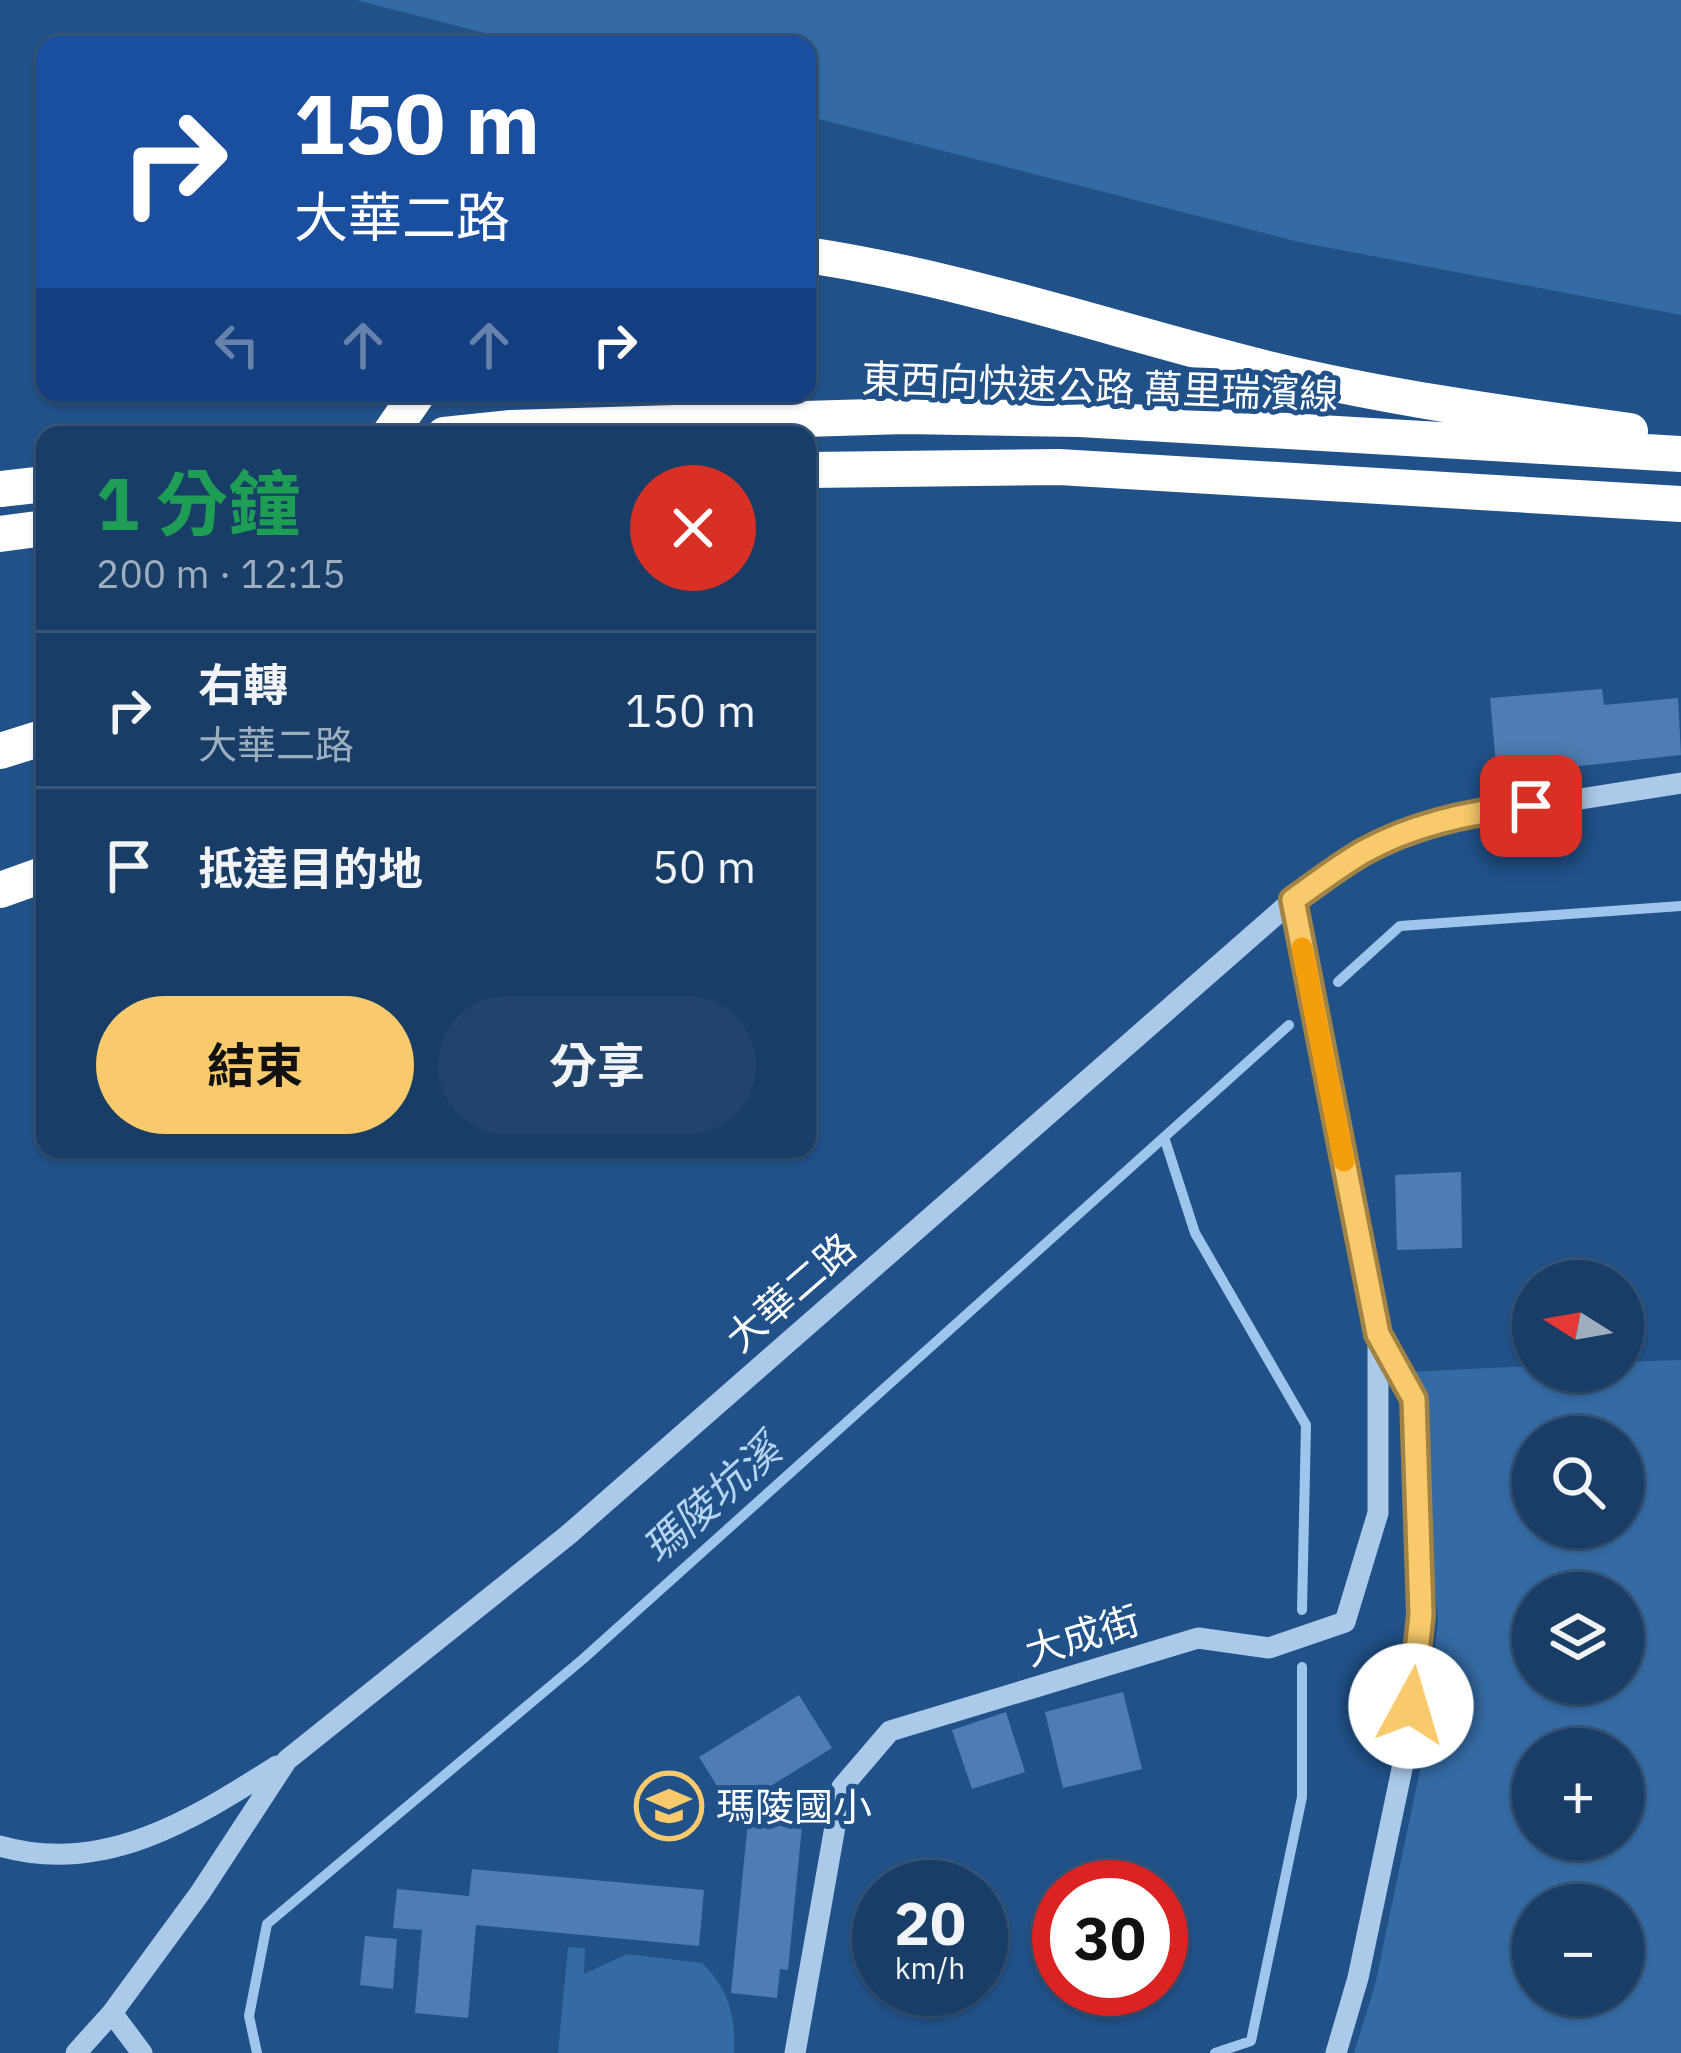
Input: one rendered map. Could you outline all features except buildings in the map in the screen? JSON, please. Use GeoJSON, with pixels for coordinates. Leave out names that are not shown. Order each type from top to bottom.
{"type":"FeatureCollection","features":[{"type":"Feature","properties":{"kind":"highway"},"geometry":{"type":"LineString","coordinates":[[816,255],[884,266],[1262,367],[1418,402],[1681,438]]}},
{"type":"Feature","properties":{"kind":"highway","name":"東西向快速公路 萬里瑞濱線"},"geometry":{"type":"LineString","coordinates":[[578,426],[905,416],[1080,419],[1681,454]]}},
{"type":"Feature","properties":{"kind":"highway","name":"東西向快速公路 萬里瑞濱線"},"geometry":{"type":"LineString","coordinates":[[817,473],[1059,466],[1681,504]]}},
{"type":"Feature","properties":{"kind":"highway"},"geometry":{"type":"LineString","coordinates":[[0,489],[36,485]]}},
{"type":"Feature","properties":{"kind":"highway"},"geometry":{"type":"LineString","coordinates":[[0,534],[36,530]]}},
{"type":"Feature","properties":{"kind":"highway"},"geometry":{"type":"LineString","coordinates":[[0,751],[36,740]]}},
{"type":"Feature","properties":{"kind":"highway"},"geometry":{"type":"LineString","coordinates":[[0,890],[36,877]]}},
{"type":"Feature","properties":{"kind":"street","name":"大華二路"},"geometry":{"type":"LineString","coordinates":[[76,2053],[112,2013],[200,1893],[287,1760],[568,1535],[1293,900],[1366,850],[1440,821],[1681,783]]}},
{"type":"Feature","properties":{"kind":"street","name":"大成街"},"geometry":{"type":"LineString","coordinates":[[795,2053],[842,1787],[890,1731],[1198,1638],[1268,1648],[1345,1622],[1378,1514],[1378,1334],[1293,900]]}},
{"type":"Feature","properties":{"kind":"street","name":"大成街"},"geometry":{"type":"LineString","coordinates":[[1336,2053],[1358,1978],[1406,1750],[1421,1615],[1414,1399],[1378,1334]]}},
{"type":"Feature","properties":{"kind":"street"},"geometry":{"type":"LineString","coordinates":[[0,1846],[26,1853],[124,1848],[200,1814],[287,1760]]}},
{"type":"Feature","properties":{"kind":"street"},"geometry":{"type":"LineString","coordinates":[[112,2013],[142,2053]]}},
{"type":"Feature","properties":{"kind":"shaded area"},"geometry":{"type":"Polygon","coordinates":[[[356,0],[1681,0],[1681,315],[1299,242],[816,118],[816,36],[496,36],[356,0]]]}},
{"type":"Feature","properties":{"kind":"shaded area"},"geometry":{"type":"Polygon","coordinates":[[[1681,1360],[1681,2053],[1354,2053],[1375,1985],[1423,1756],[1438,1619],[1407,1372],[1512,1367],[1512,1392],[1644,1392],[1644,1361],[1681,1360]]]}},
{"type":"Feature","properties":{"kind":"shaded area"},"geometry":{"type":"Polygon","coordinates":[[[568,1947],[585,1948],[584,1974],[627,1954],[702,1963],[729,2004],[734,2053],[558,2053],[568,1947]]]}},
{"type":"Feature","properties":{"kind":"waterway","name":"瑪陵坑溪"},"geometry":{"type":"LineString","coordinates":[[1338,982],[1400,926],[1681,906]]}},
{"type":"Feature","properties":{"kind":"waterway","name":"瑪陵坑溪"},"geometry":{"type":"LineString","coordinates":[[257,2053],[249,2016],[267,1924],[583,1659],[1289,1025]]}},
{"type":"Feature","properties":{"kind":"waterway"},"geometry":{"type":"LineString","coordinates":[[1164,1137],[1195,1233],[1306,1425],[1302,1610]]}},
{"type":"Feature","properties":{"kind":"waterway"},"geometry":{"type":"LineString","coordinates":[[1215,2053],[1251,2041],[1302,1797],[1302,1667]]}},
{"type":"Feature","properties":{"kind":"slow traffic"},"geometry":{"type":"LineString","coordinates":[[1302,948],[1344,1161]]}},
{"type":"Feature","properties":{"kind":"place","name":"瑪陵國小"},"geometry":{"type":"Point","coordinates":[669,1806]}},
{"type":"Feature","properties":{"kind":"route"},"geometry":{"type":"LineString","coordinates":[[1411,1706],[1421,1615],[1414,1399],[1378,1334],[1293,900],[1366,850],[1440,821],[1531,806]]}}]}
